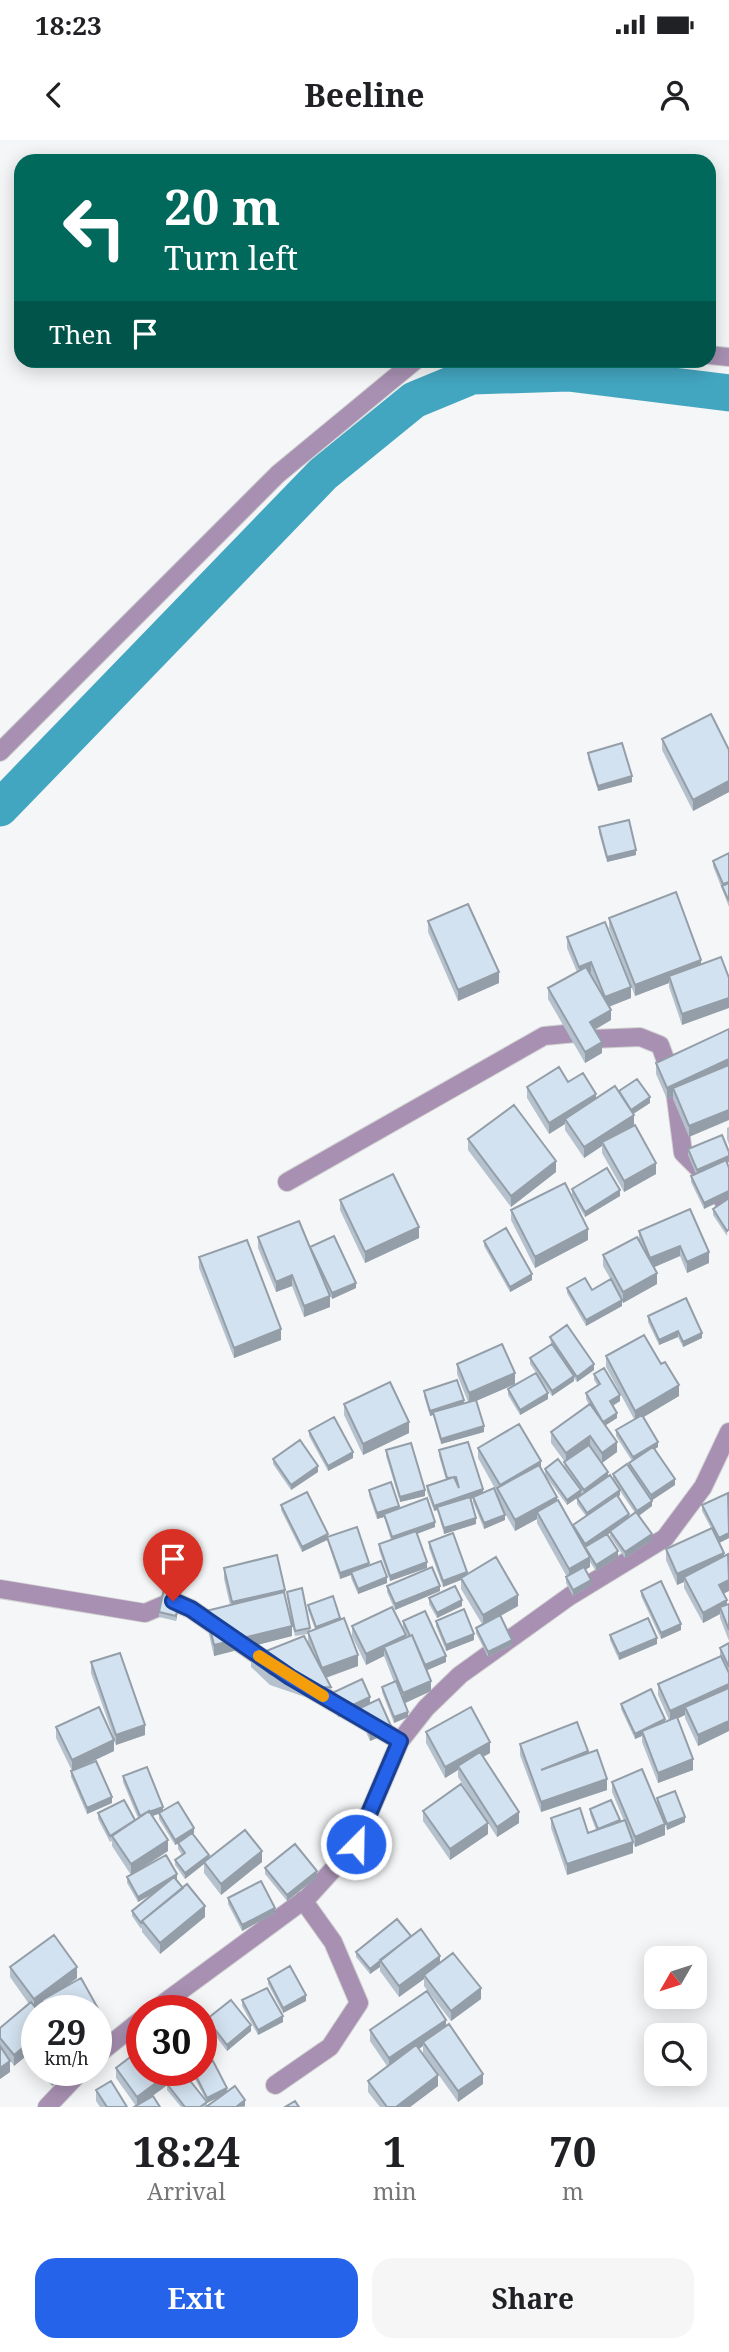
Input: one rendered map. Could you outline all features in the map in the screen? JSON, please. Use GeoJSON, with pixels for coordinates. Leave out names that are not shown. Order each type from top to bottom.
{"type":"FeatureCollection","features":[{"type":"Feature","properties":{"kind":"street"},"geometry":{"type":"LineString","coordinates":[[0,752],[278,474],[406,368]]}},
{"type":"Feature","properties":{"kind":"street"},"geometry":{"type":"LineString","coordinates":[[287,1182],[544,1036],[576,1033],[592,1039],[640,1037],[660,1045],[674,1083],[682,1153],[709,1180],[729,1210]]}},
{"type":"Feature","properties":{"kind":"street"},"geometry":{"type":"LineString","coordinates":[[175,1995],[303,1900],[356,1844],[400,1741],[426,1708],[460,1675],[570,1596],[665,1538],[703,1487],[729,1432]]}},
{"type":"Feature","properties":{"kind":"street"},"geometry":{"type":"LineString","coordinates":[[0,1589],[145,1614],[173,1601],[191,1609],[290,1677],[400,1741]]}},
{"type":"Feature","properties":{"kind":"street"},"geometry":{"type":"LineString","coordinates":[[275,2085],[330,2047],[359,2003],[333,1942],[303,1900]]}},
{"type":"Feature","properties":{"kind":"street"},"geometry":{"type":"LineString","coordinates":[[112,2043],[126,2032]]}},
{"type":"Feature","properties":{"kind":"street"},"geometry":{"type":"LineString","coordinates":[[47,2107],[67,2086]]}},
{"type":"Feature","properties":{"kind":"building"},"geometry":{"type":"Polygon","coordinates":[[[711,714],[729,750],[729,781],[693,800],[662,739],[711,714]]]}},
{"type":"Feature","properties":{"kind":"building"},"geometry":{"type":"Polygon","coordinates":[[[622,743],[632,776],[598,786],[588,753],[622,743]]]}},
{"type":"Feature","properties":{"kind":"building"},"geometry":{"type":"Polygon","coordinates":[[[629,820],[636,850],[607,857],[599,827],[629,820]]]}},
{"type":"Feature","properties":{"kind":"building"},"geometry":{"type":"Polygon","coordinates":[[[729,853],[729,882],[723,884],[713,861],[729,853]]]}},
{"type":"Feature","properties":{"kind":"building"},"geometry":{"type":"Polygon","coordinates":[[[729,883],[729,901],[722,886],[729,883]]]}},
{"type":"Feature","properties":{"kind":"building"},"geometry":{"type":"Polygon","coordinates":[[[676,892],[701,960],[635,985],[609,918],[676,892]]]}},
{"type":"Feature","properties":{"kind":"building"},"geometry":{"type":"Polygon","coordinates":[[[468,904],[499,972],[458,990],[428,921],[468,904]]]}},
{"type":"Feature","properties":{"kind":"building"},"geometry":{"type":"Polygon","coordinates":[[[605,922],[631,987],[605,997],[591,962],[579,967],[567,937],[605,922]]]}},
{"type":"Feature","properties":{"kind":"building"},"geometry":{"type":"Polygon","coordinates":[[[721,957],[729,978],[729,998],[682,1014],[669,976],[721,957]]]}},
{"type":"Feature","properties":{"kind":"building"},"geometry":{"type":"Polygon","coordinates":[[[586,967],[611,1010],[590,1022],[602,1042],[585,1052],[548,988],[586,967]]]}},
{"type":"Feature","properties":{"kind":"building"},"geometry":{"type":"Polygon","coordinates":[[[729,1029],[729,1059],[667,1088],[656,1063],[729,1029]]]}},
{"type":"Feature","properties":{"kind":"building"},"geometry":{"type":"Polygon","coordinates":[[[729,1065],[729,1110],[689,1126],[673,1088],[729,1065]]]}},
{"type":"Feature","properties":{"kind":"building"},"geometry":{"type":"Polygon","coordinates":[[[559,1067],[568,1082],[583,1073],[596,1094],[549,1123],[527,1087],[559,1067]]]}},
{"type":"Feature","properties":{"kind":"building"},"geometry":{"type":"Polygon","coordinates":[[[637,1079],[650,1097],[631,1110],[619,1091],[637,1079]]]}},
{"type":"Feature","properties":{"kind":"building"},"geometry":{"type":"Polygon","coordinates":[[[615,1086],[634,1115],[584,1147],[565,1119],[615,1086]]]}},
{"type":"Feature","properties":{"kind":"building"},"geometry":{"type":"Polygon","coordinates":[[[514,1105],[556,1161],[511,1196],[468,1139],[514,1105]]]}},
{"type":"Feature","properties":{"kind":"building"},"geometry":{"type":"Polygon","coordinates":[[[635,1125],[656,1163],[624,1181],[602,1142],[635,1125]]]}},
{"type":"Feature","properties":{"kind":"building"},"geometry":{"type":"Polygon","coordinates":[[[722,1135],[729,1156],[697,1170],[688,1149],[722,1135]]]}},
{"type":"Feature","properties":{"kind":"building"},"geometry":{"type":"Polygon","coordinates":[[[726,1160],[729,1168],[729,1191],[704,1203],[691,1176],[726,1160]]]}},
{"type":"Feature","properties":{"kind":"building"},"geometry":{"type":"Polygon","coordinates":[[[607,1168],[620,1190],[585,1212],[572,1189],[607,1168]]]}},
{"type":"Feature","properties":{"kind":"building"},"geometry":{"type":"Polygon","coordinates":[[[393,1174],[419,1227],[365,1252],[340,1200],[393,1174]]]}},
{"type":"Feature","properties":{"kind":"building"},"geometry":{"type":"Polygon","coordinates":[[[565,1183],[588,1229],[535,1257],[511,1210],[565,1183]]]}},
{"type":"Feature","properties":{"kind":"building"},"geometry":{"type":"Polygon","coordinates":[[[729,1198],[729,1229],[727,1231],[713,1209],[729,1198]]]}},
{"type":"Feature","properties":{"kind":"building"},"geometry":{"type":"Polygon","coordinates":[[[690,1209],[709,1252],[687,1262],[680,1246],[650,1258],[639,1231],[690,1209]]]}},
{"type":"Feature","properties":{"kind":"building"},"geometry":{"type":"Polygon","coordinates":[[[299,1221],[330,1296],[304,1306],[292,1275],[276,1282],[258,1237],[299,1221]]]}},
{"type":"Feature","properties":{"kind":"building"},"geometry":{"type":"Polygon","coordinates":[[[506,1228],[532,1274],[510,1287],[484,1241],[506,1228]]]}},
{"type":"Feature","properties":{"kind":"building"},"geometry":{"type":"Polygon","coordinates":[[[334,1236],[356,1283],[332,1293],[310,1247],[334,1236]]]}},
{"type":"Feature","properties":{"kind":"building"},"geometry":{"type":"Polygon","coordinates":[[[637,1237],[657,1273],[623,1292],[603,1255],[637,1237]]]}},
{"type":"Feature","properties":{"kind":"building"},"geometry":{"type":"Polygon","coordinates":[[[247,1240],[281,1329],[234,1348],[199,1257],[247,1240]]]}},
{"type":"Feature","properties":{"kind":"building"},"geometry":{"type":"Polygon","coordinates":[[[585,1278],[592,1290],[611,1279],[622,1300],[586,1320],[567,1288],[585,1278]]]}},
{"type":"Feature","properties":{"kind":"building"},"geometry":{"type":"Polygon","coordinates":[[[686,1298],[702,1333],[683,1342],[678,1331],[659,1340],[648,1316],[686,1298]]]}},
{"type":"Feature","properties":{"kind":"building"},"geometry":{"type":"Polygon","coordinates":[[[567,1325],[594,1364],[577,1377],[550,1337],[567,1325]]]}},
{"type":"Feature","properties":{"kind":"building"},"geometry":{"type":"Polygon","coordinates":[[[644,1335],[661,1364],[665,1362],[679,1385],[635,1411],[606,1356],[644,1335]]]}},
{"type":"Feature","properties":{"kind":"building"},"geometry":{"type":"Polygon","coordinates":[[[502,1344],[515,1373],[469,1393],[457,1364],[502,1344]]]}},
{"type":"Feature","properties":{"kind":"building"},"geometry":{"type":"Polygon","coordinates":[[[552,1344],[574,1376],[552,1391],[530,1358],[552,1344]]]}},
{"type":"Feature","properties":{"kind":"building"},"geometry":{"type":"Polygon","coordinates":[[[604,1368],[620,1395],[610,1401],[617,1413],[603,1422],[586,1393],[600,1384],[594,1374],[604,1368]]]}},
{"type":"Feature","properties":{"kind":"building"},"geometry":{"type":"Polygon","coordinates":[[[536,1373],[548,1393],[520,1410],[508,1389],[536,1373]]]}},
{"type":"Feature","properties":{"kind":"building"},"geometry":{"type":"Polygon","coordinates":[[[457,1380],[464,1400],[430,1411],[424,1391],[457,1380]]]}},
{"type":"Feature","properties":{"kind":"building"},"geometry":{"type":"Polygon","coordinates":[[[390,1382],[409,1422],[363,1444],[344,1404],[390,1382]]]}},
{"type":"Feature","properties":{"kind":"building"},"geometry":{"type":"Polygon","coordinates":[[[476,1400],[484,1426],[441,1439],[433,1412],[476,1400]]]}},
{"type":"Feature","properties":{"kind":"building"},"geometry":{"type":"Polygon","coordinates":[[[590,1404],[617,1442],[602,1453],[590,1436],[566,1453],[551,1432],[590,1404]]]}},
{"type":"Feature","properties":{"kind":"building"},"geometry":{"type":"Polygon","coordinates":[[[642,1415],[658,1442],[633,1457],[616,1430],[642,1415]]]}},
{"type":"Feature","properties":{"kind":"building"},"geometry":{"type":"Polygon","coordinates":[[[334,1417],[353,1452],[328,1466],[309,1431],[334,1417]]]}},
{"type":"Feature","properties":{"kind":"building"},"geometry":{"type":"Polygon","coordinates":[[[519,1424],[541,1461],[500,1485],[478,1448],[519,1424]]]}},
{"type":"Feature","properties":{"kind":"building"},"geometry":{"type":"Polygon","coordinates":[[[300,1440],[318,1466],[291,1485],[273,1459],[300,1440]]]}},
{"type":"Feature","properties":{"kind":"building"},"geometry":{"type":"Polygon","coordinates":[[[468,1442],[483,1489],[434,1506],[427,1486],[453,1477],[447,1478],[439,1450],[468,1442]]]}},
{"type":"Feature","properties":{"kind":"building"},"geometry":{"type":"Polygon","coordinates":[[[411,1443],[425,1490],[400,1497],[386,1450],[411,1443]]]}},
{"type":"Feature","properties":{"kind":"building"},"geometry":{"type":"Polygon","coordinates":[[[589,1445],[608,1472],[584,1490],[564,1462],[589,1445]]]}},
{"type":"Feature","properties":{"kind":"building"},"geometry":{"type":"Polygon","coordinates":[[[653,1447],[675,1479],[651,1495],[629,1463],[653,1447]]]}},
{"type":"Feature","properties":{"kind":"building"},"geometry":{"type":"Polygon","coordinates":[[[558,1459],[581,1490],[567,1500],[545,1469],[558,1459]]]}},
{"type":"Feature","properties":{"kind":"building"},"geometry":{"type":"Polygon","coordinates":[[[627,1464],[652,1501],[637,1511],[613,1474],[627,1464]]]}},
{"type":"Feature","properties":{"kind":"building"},"geometry":{"type":"Polygon","coordinates":[[[539,1465],[557,1497],[515,1520],[497,1488],[539,1465]]]}},
{"type":"Feature","properties":{"kind":"building"},"geometry":{"type":"Polygon","coordinates":[[[610,1475],[620,1490],[587,1513],[577,1498],[610,1475]]]}},
{"type":"Feature","properties":{"kind":"building"},"geometry":{"type":"Polygon","coordinates":[[[391,1482],[399,1506],[377,1513],[369,1490],[391,1482]]]}},
{"type":"Feature","properties":{"kind":"building"},"geometry":{"type":"Polygon","coordinates":[[[494,1488],[505,1515],[484,1523],[473,1497],[494,1488]]]}},
{"type":"Feature","properties":{"kind":"building"},"geometry":{"type":"Polygon","coordinates":[[[307,1492],[328,1534],[302,1547],[281,1505],[307,1492]]]}},
{"type":"Feature","properties":{"kind":"building"},"geometry":{"type":"Polygon","coordinates":[[[728,1493],[729,1533],[719,1538],[702,1505],[728,1493]]]}},
{"type":"Feature","properties":{"kind":"building"},"geometry":{"type":"Polygon","coordinates":[[[617,1495],[629,1514],[585,1544],[573,1525],[617,1495]]]}},
{"type":"Feature","properties":{"kind":"building"},"geometry":{"type":"Polygon","coordinates":[[[470,1497],[476,1518],[444,1528],[437,1507],[470,1497]]]}},
{"type":"Feature","properties":{"kind":"building"},"geometry":{"type":"Polygon","coordinates":[[[427,1498],[435,1522],[392,1537],[384,1514],[427,1498]]]}},
{"type":"Feature","properties":{"kind":"building"},"geometry":{"type":"Polygon","coordinates":[[[558,1500],[590,1557],[569,1569],[537,1512],[558,1500]]]}},
{"type":"Feature","properties":{"kind":"building"},"geometry":{"type":"Polygon","coordinates":[[[636,1512],[652,1534],[625,1552],[610,1531],[636,1512]]]}},
{"type":"Feature","properties":{"kind":"building"},"geometry":{"type":"Polygon","coordinates":[[[357,1527],[369,1563],[340,1573],[327,1537],[357,1527]]]}},
{"type":"Feature","properties":{"kind":"building"},"geometry":{"type":"Polygon","coordinates":[[[712,1528],[724,1553],[677,1574],[666,1549],[712,1528]]]}},
{"type":"Feature","properties":{"kind":"building"},"geometry":{"type":"Polygon","coordinates":[[[416,1531],[427,1562],[390,1576],[379,1544],[416,1531]]]}},
{"type":"Feature","properties":{"kind":"building"},"geometry":{"type":"Polygon","coordinates":[[[453,1533],[467,1572],[443,1581],[429,1542],[453,1533]]]}},
{"type":"Feature","properties":{"kind":"building"},"geometry":{"type":"Polygon","coordinates":[[[607,1534],[618,1551],[596,1565],[585,1547],[607,1534]]]}},
{"type":"Feature","properties":{"kind":"building"},"geometry":{"type":"Polygon","coordinates":[[[728,1554],[729,1580],[719,1585],[727,1600],[703,1613],[684,1577],[728,1554]]]}},
{"type":"Feature","properties":{"kind":"building"},"geometry":{"type":"Polygon","coordinates":[[[277,1555],[285,1590],[232,1602],[224,1568],[277,1555]]]}},
{"type":"Feature","properties":{"kind":"building"},"geometry":{"type":"Polygon","coordinates":[[[496,1557],[518,1595],[483,1615],[461,1578],[496,1557]]]}},
{"type":"Feature","properties":{"kind":"building"},"geometry":{"type":"Polygon","coordinates":[[[381,1561],[387,1577],[358,1589],[351,1572],[381,1561]]]}},
{"type":"Feature","properties":{"kind":"building"},"geometry":{"type":"Polygon","coordinates":[[[432,1567],[440,1586],[395,1604],[387,1586],[432,1567]]]}},
{"type":"Feature","properties":{"kind":"building"},"geometry":{"type":"Polygon","coordinates":[[[584,1567],[591,1580],[573,1590],[566,1577],[584,1567]]]}},
{"type":"Feature","properties":{"kind":"building"},"geometry":{"type":"Polygon","coordinates":[[[661,1581],[681,1624],[661,1633],[641,1591],[661,1581]]]}},
{"type":"Feature","properties":{"kind":"building"},"geometry":{"type":"Polygon","coordinates":[[[165,1584],[181,1589],[176,1616],[159,1612],[165,1584]]]}},
{"type":"Feature","properties":{"kind":"building"},"geometry":{"type":"Polygon","coordinates":[[[455,1586],[462,1600],[437,1613],[429,1598],[455,1586]]]}},
{"type":"Feature","properties":{"kind":"building"},"geometry":{"type":"Polygon","coordinates":[[[302,1588],[310,1628],[295,1631],[287,1592],[302,1588]]]}},
{"type":"Feature","properties":{"kind":"building"},"geometry":{"type":"Polygon","coordinates":[[[284,1592],[292,1626],[214,1645],[206,1611],[284,1592]]]}},
{"type":"Feature","properties":{"kind":"building"},"geometry":{"type":"Polygon","coordinates":[[[333,1596],[340,1618],[316,1627],[308,1605],[333,1596]]]}},
{"type":"Feature","properties":{"kind":"building"},"geometry":{"type":"Polygon","coordinates":[[[729,1604],[729,1630],[720,1607],[729,1604]]]}},
{"type":"Feature","properties":{"kind":"building"},"geometry":{"type":"Polygon","coordinates":[[[392,1607],[406,1635],[366,1654],[352,1626],[392,1607]]]}},
{"type":"Feature","properties":{"kind":"building"},"geometry":{"type":"Polygon","coordinates":[[[464,1609],[474,1634],[446,1645],[436,1621],[464,1609]]]}},
{"type":"Feature","properties":{"kind":"building"},"geometry":{"type":"Polygon","coordinates":[[[425,1611],[446,1656],[425,1665],[403,1621],[425,1611]]]}},
{"type":"Feature","properties":{"kind":"building"},"geometry":{"type":"Polygon","coordinates":[[[500,1615],[512,1640],[488,1652],[476,1628],[500,1615]]]}},
{"type":"Feature","properties":{"kind":"building"},"geometry":{"type":"Polygon","coordinates":[[[344,1618],[358,1655],[322,1668],[308,1632],[344,1618]]]}},
{"type":"Feature","properties":{"kind":"building"},"geometry":{"type":"Polygon","coordinates":[[[648,1618],[657,1638],[619,1654],[610,1635],[648,1618]]]}},
{"type":"Feature","properties":{"kind":"building"},"geometry":{"type":"Polygon","coordinates":[[[412,1635],[431,1681],[403,1693],[384,1647],[412,1635]]]}},
{"type":"Feature","properties":{"kind":"building"},"geometry":{"type":"Polygon","coordinates":[[[304,1636],[331,1687],[311,1688],[270,1674],[251,1657],[304,1636]]]}},
{"type":"Feature","properties":{"kind":"building"},"geometry":{"type":"Polygon","coordinates":[[[729,1643],[729,1667],[720,1648],[729,1643]]]}},
{"type":"Feature","properties":{"kind":"building"},"geometry":{"type":"Polygon","coordinates":[[[120,1653],[145,1725],[116,1735],[91,1662],[120,1653]]]}},
{"type":"Feature","properties":{"kind":"building"},"geometry":{"type":"Polygon","coordinates":[[[721,1656],[729,1673],[729,1684],[670,1711],[658,1684],[721,1656]]]}},
{"type":"Feature","properties":{"kind":"building"},"geometry":{"type":"Polygon","coordinates":[[[362,1679],[370,1697],[338,1712],[330,1694],[362,1679]]]}},
{"type":"Feature","properties":{"kind":"building"},"geometry":{"type":"Polygon","coordinates":[[[396,1681],[408,1712],[394,1717],[382,1687],[396,1681]]]}},
{"type":"Feature","properties":{"kind":"building"},"geometry":{"type":"Polygon","coordinates":[[[729,1688],[729,1721],[698,1735],[685,1707],[729,1688]]]}},
{"type":"Feature","properties":{"kind":"building"},"geometry":{"type":"Polygon","coordinates":[[[651,1689],[665,1719],[635,1734],[621,1704],[651,1689]]]}},
{"type":"Feature","properties":{"kind":"building"},"geometry":{"type":"Polygon","coordinates":[[[379,1699],[391,1726],[370,1735],[358,1709],[379,1699]]]}},
{"type":"Feature","properties":{"kind":"building"},"geometry":{"type":"Polygon","coordinates":[[[99,1707],[114,1740],[72,1760],[56,1727],[99,1707]]]}},
{"type":"Feature","properties":{"kind":"building"},"geometry":{"type":"Polygon","coordinates":[[[471,1707],[490,1742],[445,1767],[426,1732],[471,1707]]]}},
{"type":"Feature","properties":{"kind":"building"},"geometry":{"type":"Polygon","coordinates":[[[677,1717],[693,1759],[658,1773],[642,1731],[677,1717]]]}},
{"type":"Feature","properties":{"kind":"building"},"geometry":{"type":"Polygon","coordinates":[[[577,1722],[588,1751],[541,1770],[597,1750],[607,1779],[541,1802],[520,1744],[577,1722]]]}},
{"type":"Feature","properties":{"kind":"building"},"geometry":{"type":"Polygon","coordinates":[[[480,1752],[519,1812],[497,1827],[458,1766],[480,1752]]]}},
{"type":"Feature","properties":{"kind":"building"},"geometry":{"type":"Polygon","coordinates":[[[96,1761],[112,1797],[87,1808],[71,1771],[96,1761]]]}},
{"type":"Feature","properties":{"kind":"building"},"geometry":{"type":"Polygon","coordinates":[[[147,1767],[163,1807],[140,1816],[123,1776],[147,1767]]]}},
{"type":"Feature","properties":{"kind":"building"},"geometry":{"type":"Polygon","coordinates":[[[642,1769],[665,1824],[635,1837],[612,1782],[642,1769]]]}},
{"type":"Feature","properties":{"kind":"building"},"geometry":{"type":"Polygon","coordinates":[[[461,1784],[488,1823],[450,1849],[423,1811],[461,1784]]]}},
{"type":"Feature","properties":{"kind":"building"},"geometry":{"type":"Polygon","coordinates":[[[675,1791],[685,1817],[667,1824],[657,1798],[675,1791]]]}},
{"type":"Feature","properties":{"kind":"building"},"geometry":{"type":"Polygon","coordinates":[[[124,1800],[135,1820],[110,1836],[98,1813],[124,1800]]]}},
{"type":"Feature","properties":{"kind":"building"},"geometry":{"type":"Polygon","coordinates":[[[611,1800],[620,1820],[598,1829],[590,1809],[611,1800]]]}},
{"type":"Feature","properties":{"kind":"building"},"geometry":{"type":"Polygon","coordinates":[[[178,1802],[194,1828],[175,1840],[159,1813],[178,1802]]]}},
{"type":"Feature","properties":{"kind":"building"},"geometry":{"type":"Polygon","coordinates":[[[580,1808],[588,1833],[625,1820],[633,1842],[567,1864],[551,1818],[580,1808]]]}},
{"type":"Feature","properties":{"kind":"building"},"geometry":{"type":"Polygon","coordinates":[[[149,1811],[168,1840],[131,1864],[112,1836],[149,1811]]]}},
{"type":"Feature","properties":{"kind":"building"},"geometry":{"type":"Polygon","coordinates":[[[245,1830],[262,1851],[221,1884],[204,1862],[245,1830]]]}},
{"type":"Feature","properties":{"kind":"building"},"geometry":{"type":"Polygon","coordinates":[[[192,1833],[209,1855],[185,1873],[175,1860],[185,1853],[178,1843],[192,1833]]]}},
{"type":"Feature","properties":{"kind":"building"},"geometry":{"type":"Polygon","coordinates":[[[295,1844],[317,1871],[287,1895],[265,1868],[295,1844]]]}},
{"type":"Feature","properties":{"kind":"building"},"geometry":{"type":"Polygon","coordinates":[[[166,1855],[177,1874],[138,1897],[127,1877],[166,1855]]]}},
{"type":"Feature","properties":{"kind":"building"},"geometry":{"type":"Polygon","coordinates":[[[174,1877],[183,1888],[141,1923],[132,1911],[174,1877]]]}},
{"type":"Feature","properties":{"kind":"building"},"geometry":{"type":"Polygon","coordinates":[[[261,1881],[275,1908],[242,1925],[228,1898],[261,1881]]]}},
{"type":"Feature","properties":{"kind":"building"},"geometry":{"type":"Polygon","coordinates":[[[187,1884],[205,1906],[160,1943],[142,1921],[187,1884]]]}},
{"type":"Feature","properties":{"kind":"building"},"geometry":{"type":"Polygon","coordinates":[[[397,1919],[411,1936],[370,1969],[356,1952],[397,1919]]]}},
{"type":"Feature","properties":{"kind":"building"},"geometry":{"type":"Polygon","coordinates":[[[421,1929],[440,1956],[399,1986],[380,1960],[421,1929]]]}},
{"type":"Feature","properties":{"kind":"building"},"geometry":{"type":"Polygon","coordinates":[[[54,1935],[77,1967],[39,1995],[31,1995],[10,1967],[54,1935]]]}},
{"type":"Feature","properties":{"kind":"building"},"geometry":{"type":"Polygon","coordinates":[[[453,1953],[481,1988],[451,2011],[424,1975],[453,1953]]]}},
{"type":"Feature","properties":{"kind":"building"},"geometry":{"type":"Polygon","coordinates":[[[290,1966],[306,1995],[283,2008],[268,1979],[290,1966]]]}},
{"type":"Feature","properties":{"kind":"building"},"geometry":{"type":"Polygon","coordinates":[[[81,1978],[90,1995],[51,1995],[81,1978]]]}},
{"type":"Feature","properties":{"kind":"building"},"geometry":{"type":"Polygon","coordinates":[[[267,1988],[283,2016],[258,2030],[242,2000],[267,1988]]]}},
{"type":"Feature","properties":{"kind":"building"},"geometry":{"type":"Polygon","coordinates":[[[427,1991],[446,2020],[389,2058],[370,2030],[427,1991]]]}},
{"type":"Feature","properties":{"kind":"building"},"geometry":{"type":"Polygon","coordinates":[[[231,2000],[251,2025],[227,2045],[217,2032],[217,2011],[231,2000]]]}},
{"type":"Feature","properties":{"kind":"building"},"geometry":{"type":"Polygon","coordinates":[[[21,2010],[21,2049],[14,2055],[0,2038],[0,2028],[21,2010]]]}},
{"type":"Feature","properties":{"kind":"building"},"geometry":{"type":"Polygon","coordinates":[[[449,2024],[483,2074],[458,2091],[423,2042],[449,2024]]]}},
{"type":"Feature","properties":{"kind":"building"},"geometry":{"type":"Polygon","coordinates":[[[416,2045],[438,2075],[396,2107],[387,2107],[368,2081],[416,2045]]]}},
{"type":"Feature","properties":{"kind":"building"},"geometry":{"type":"Polygon","coordinates":[[[0,2046],[10,2061],[0,2068],[0,2046]]]}},
{"type":"Feature","properties":{"kind":"building"},"geometry":{"type":"Polygon","coordinates":[[[126,2060],[126,2082],[116,2068],[126,2060]]]}},
{"type":"Feature","properties":{"kind":"building"},"geometry":{"type":"Polygon","coordinates":[[[217,2069],[227,2088],[207,2098],[201,2086],[217,2086],[217,2069]]]}},
{"type":"Feature","properties":{"kind":"building"},"geometry":{"type":"Polygon","coordinates":[[[112,2083],[127,2107],[107,2107],[96,2090],[103,2086],[112,2086],[112,2083]]]}},
{"type":"Feature","properties":{"kind":"building"},"geometry":{"type":"Polygon","coordinates":[[[129,2086],[152,2086],[137,2097],[129,2086]]]}},
{"type":"Feature","properties":{"kind":"building"},"geometry":{"type":"Polygon","coordinates":[[[169,2086],[194,2086],[207,2102],[200,2107],[185,2107],[169,2086]]]}},
{"type":"Feature","properties":{"kind":"building"},"geometry":{"type":"Polygon","coordinates":[[[235,2086],[245,2100],[236,2107],[206,2107],[235,2086]]]}},
{"type":"Feature","properties":{"kind":"building"},"geometry":{"type":"Polygon","coordinates":[[[153,2096],[160,2107],[134,2107],[153,2096]]]}},
{"type":"Feature","properties":{"kind":"building"},"geometry":{"type":"Polygon","coordinates":[[[295,2101],[299,2107],[285,2107],[295,2101]]]}},
{"type":"Feature","properties":{"kind":"waterway"},"geometry":{"type":"LineString","coordinates":[[0,808],[323,474],[414,400],[472,376],[568,373],[729,393]]}},
{"type":"Feature","properties":{"kind":"slow traffic"},"geometry":{"type":"LineString","coordinates":[[259,1656],[323,1696]]}},
{"type":"Feature","properties":{"kind":"route"},"geometry":{"type":"LineString","coordinates":[[173,1601],[191,1609],[290,1677],[400,1741],[356,1844]]}}]}
